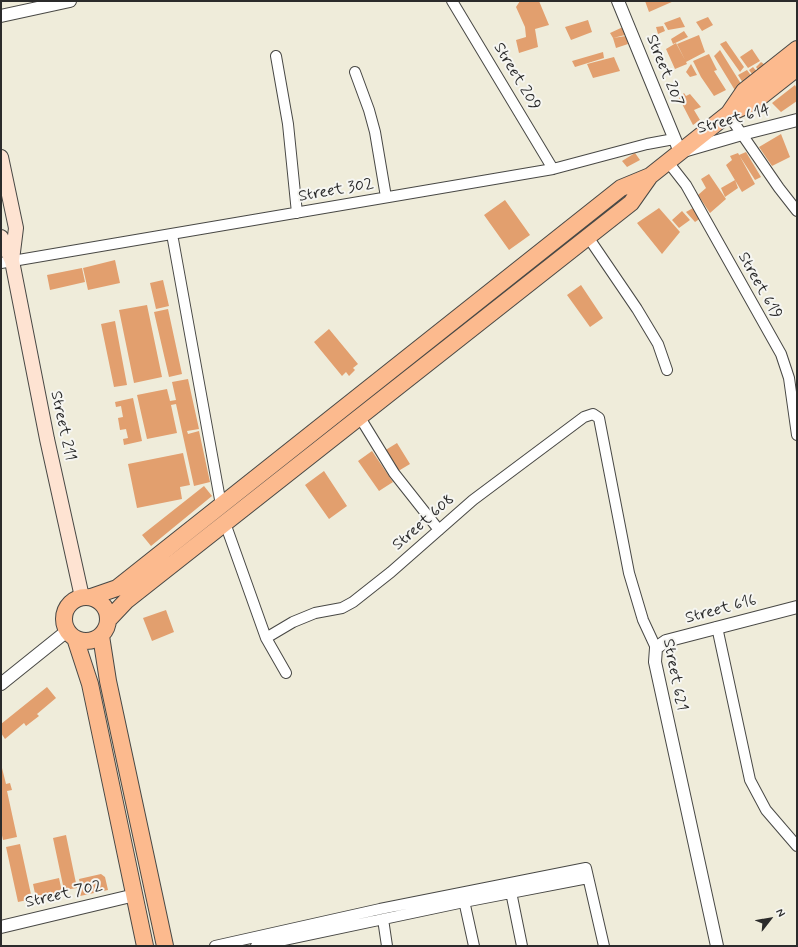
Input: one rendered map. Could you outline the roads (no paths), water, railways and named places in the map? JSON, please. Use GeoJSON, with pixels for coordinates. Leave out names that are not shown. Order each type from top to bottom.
{"type":"FeatureCollection","features":[{"type":"Feature","properties":{"kind":"main road"},"geometry":{"type":"LineString","coordinates":[[728,114],[744,91],[797,49]]}},
{"type":"Feature","properties":{"kind":"main road"},"geometry":{"type":"LineString","coordinates":[[109,619],[126,601],[631,202],[650,176],[674,151],[728,114],[754,102],[797,68]]}},
{"type":"Feature","properties":{"kind":"main road","name":"Street 211"},"geometry":{"type":"LineString","coordinates":[[1,157],[16,228],[7,262]]}},
{"type":"Feature","properties":{"kind":"main road"},"geometry":{"type":"LineString","coordinates":[[145,946],[90,684],[64,619],[67,607],[71,602],[117,588],[620,188],[650,176]]}},
{"type":"Feature","properties":{"kind":"main road","name":"Street 211"},"geometry":{"type":"LineString","coordinates":[[1,237],[47,439],[87,597]]}},
{"type":"Feature","properties":{"kind":"main road"},"geometry":{"type":"LineString","coordinates":[[71,635],[85,642],[91,641],[101,636],[108,626],[109,619],[106,608],[102,603],[87,597]]}},
{"type":"Feature","properties":{"kind":"main road"},"geometry":{"type":"LineString","coordinates":[[101,636],[110,688],[165,946]]}},
{"type":"Feature","properties":{"kind":"street"},"geometry":{"type":"LineString","coordinates":[[1,16],[70,1]]}},
{"type":"Feature","properties":{"kind":"street","name":"Street 209"},"geometry":{"type":"LineString","coordinates":[[452,1],[553,169]]}},
{"type":"Feature","properties":{"kind":"street","name":"Street 207"},"geometry":{"type":"LineString","coordinates":[[618,1],[674,151]]}},
{"type":"Feature","properties":{"kind":"street"},"geometry":{"type":"LineString","coordinates":[[276,56],[288,124],[296,213]]}},
{"type":"Feature","properties":{"kind":"street"},"geometry":{"type":"LineString","coordinates":[[355,72],[369,110],[375,132],[386,198]]}},
{"type":"Feature","properties":{"kind":"street"},"geometry":{"type":"LineString","coordinates":[[728,114],[797,211]]}},
{"type":"Feature","properties":{"kind":"street","name":"Street 614"},"geometry":{"type":"LineString","coordinates":[[674,151],[797,120]]}},
{"type":"Feature","properties":{"kind":"street","name":"Street 302"},"geometry":{"type":"LineString","coordinates":[[7,262],[553,169],[647,144],[674,151]]}},
{"type":"Feature","properties":{"kind":"street","name":"Street 619"},"geometry":{"type":"LineString","coordinates":[[674,151],[686,186],[781,354],[789,378],[797,435]]}},
{"type":"Feature","properties":{"kind":"street"},"geometry":{"type":"LineString","coordinates":[[172,234],[221,505]]}},
{"type":"Feature","properties":{"kind":"street"},"geometry":{"type":"LineString","coordinates":[[588,237],[658,344],[668,370]]}},
{"type":"Feature","properties":{"kind":"street","name":"Street 608"},"geometry":{"type":"LineString","coordinates":[[266,638],[293,622],[315,613],[342,608],[353,602],[391,572],[473,500],[584,418],[593,414]]}},
{"type":"Feature","properties":{"kind":"street","name":"Street 621"},"geometry":{"type":"LineString","coordinates":[[593,414],[599,418],[629,573],[643,620],[656,648],[654,662],[717,946]]}},
{"type":"Feature","properties":{"kind":"street"},"geometry":{"type":"LineString","coordinates":[[359,416],[394,473],[439,530]]}},
{"type":"Feature","properties":{"kind":"street"},"geometry":{"type":"LineString","coordinates":[[225,523],[266,638],[286,673]]}},
{"type":"Feature","properties":{"kind":"street","name":"Street 616"},"geometry":{"type":"LineString","coordinates":[[656,648],[666,641],[797,607]]}},
{"type":"Feature","properties":{"kind":"street"},"geometry":{"type":"LineString","coordinates":[[718,627],[750,780],[766,810],[797,846]]}},
{"type":"Feature","properties":{"kind":"street"},"geometry":{"type":"LineString","coordinates":[[1,684],[71,635]]}},
{"type":"Feature","properties":{"kind":"street"},"geometry":{"type":"LineString","coordinates":[[216,946],[267,934],[587,873],[604,946]]}},
{"type":"Feature","properties":{"kind":"street"},"geometry":{"type":"LineString","coordinates":[[510,888],[522,946]]}},
{"type":"Feature","properties":{"kind":"street","name":"Street 702"},"geometry":{"type":"LineString","coordinates":[[1,927],[135,895]]}},
{"type":"Feature","properties":{"kind":"street"},"geometry":{"type":"LineString","coordinates":[[260,946],[382,919],[463,897]]}},
{"type":"Feature","properties":{"kind":"street"},"geometry":{"type":"LineString","coordinates":[[463,897],[474,946]]}},
{"type":"Feature","properties":{"kind":"street"},"geometry":{"type":"LineString","coordinates":[[382,919],[388,946]]}}]}
